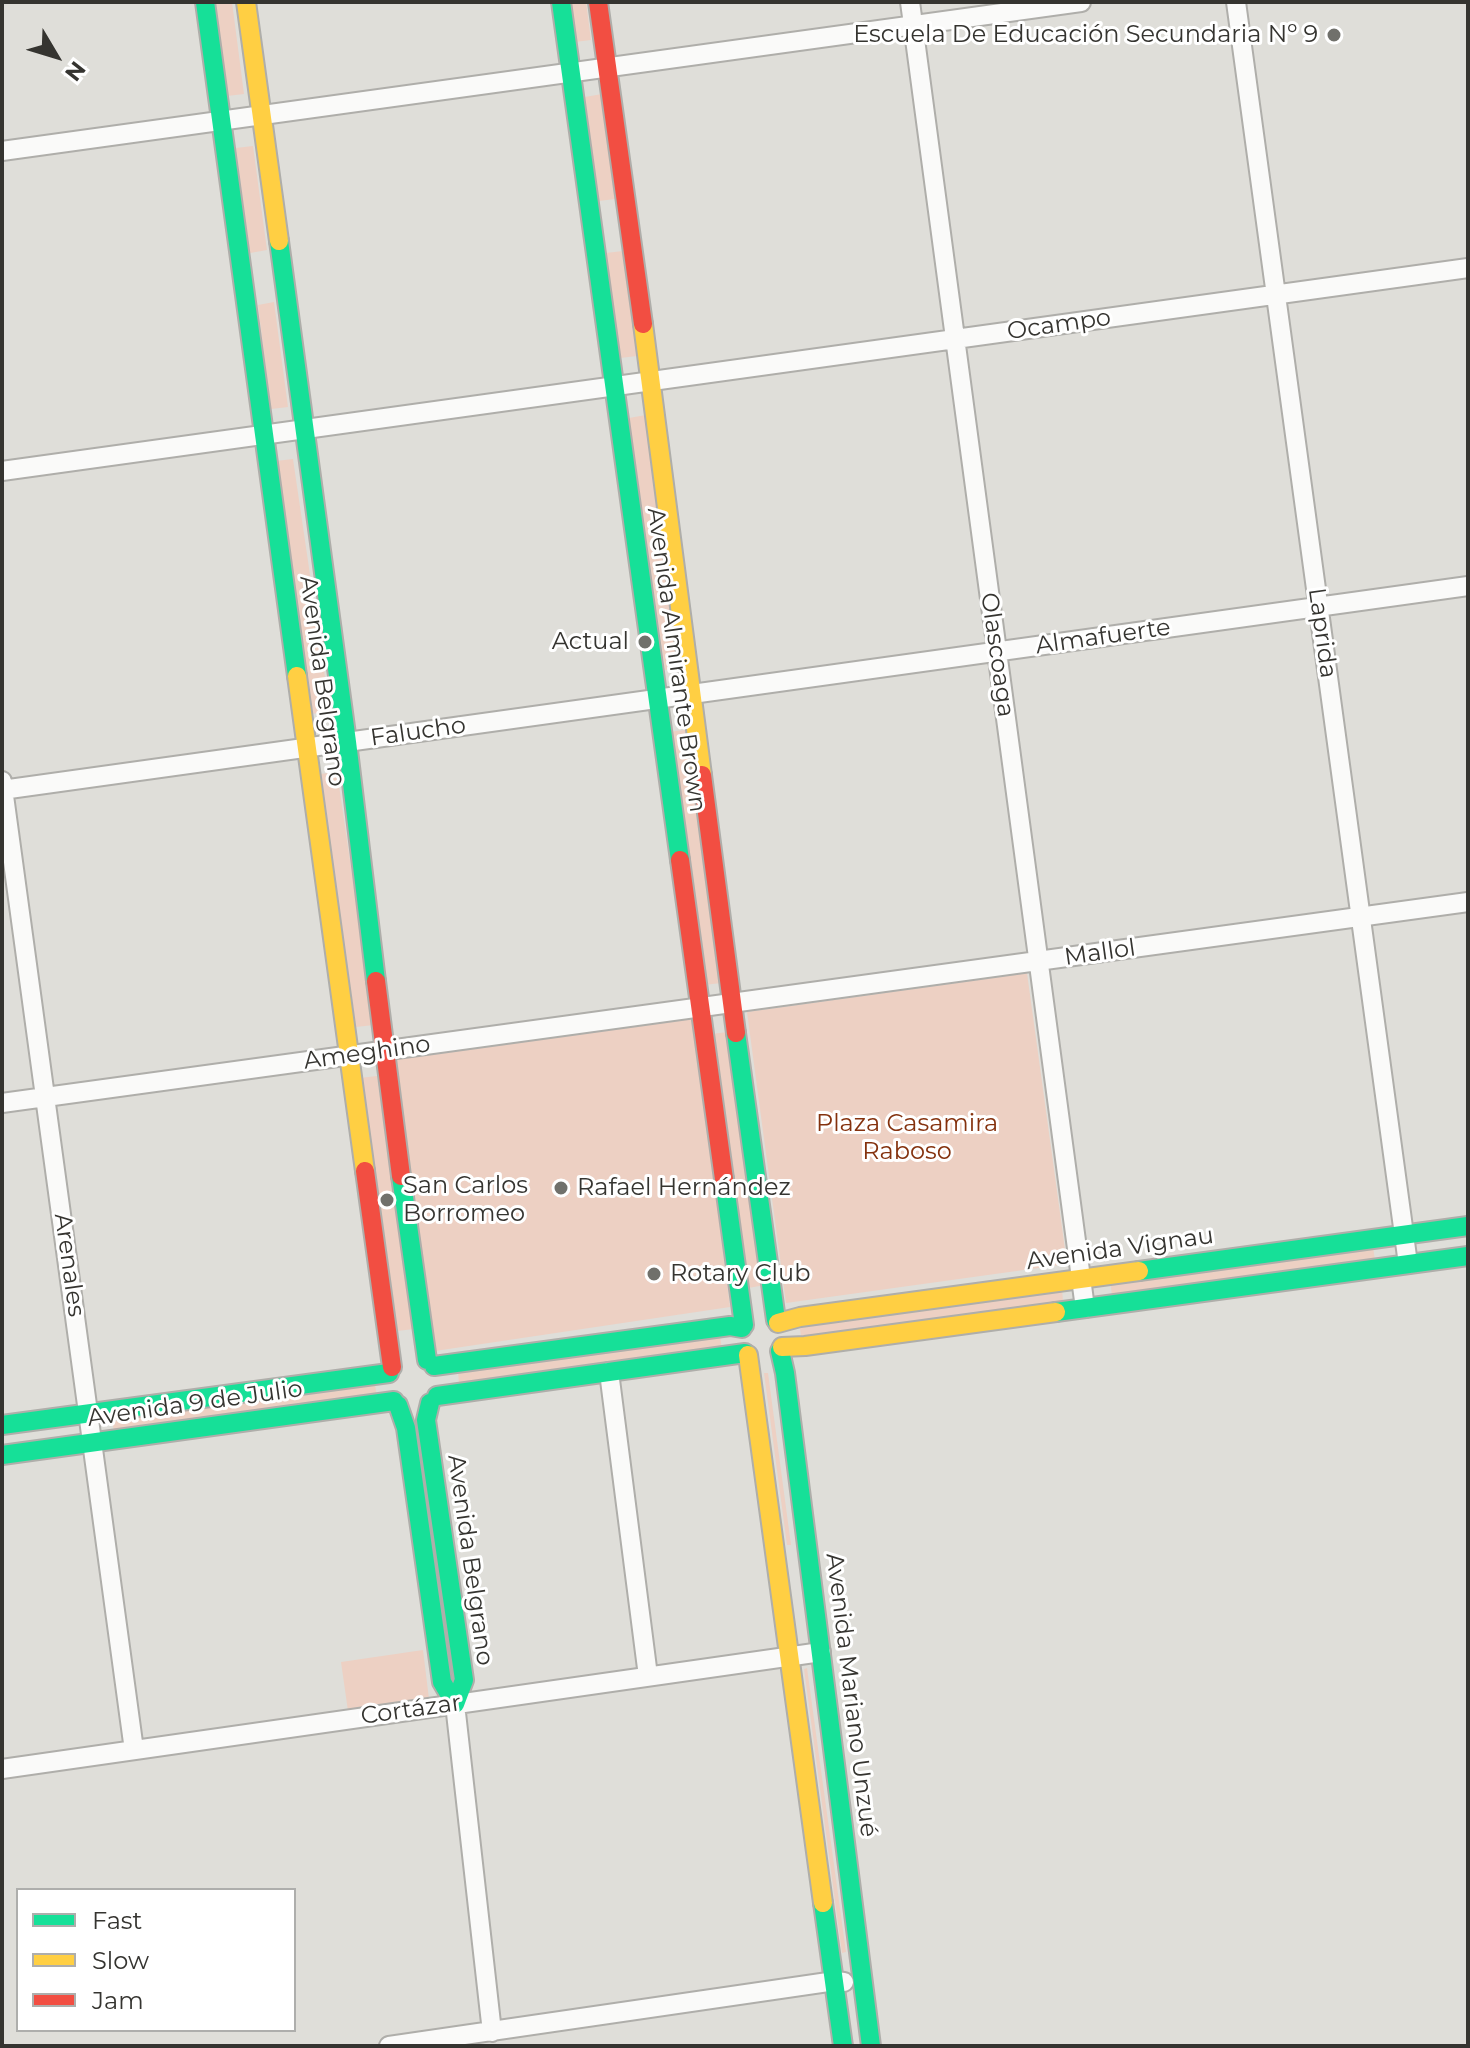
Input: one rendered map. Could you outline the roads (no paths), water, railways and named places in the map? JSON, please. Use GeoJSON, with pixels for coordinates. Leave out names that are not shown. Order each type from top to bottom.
{"type":"FeatureCollection","features":[{"type":"Feature","properties":{"kind":"main road","name":"Avenida Belgrano"},"geometry":{"type":"LineString","coordinates":[[205,2],[390,1370]]}},
{"type":"Feature","properties":{"kind":"main road","name":"Avenida Belgrano"},"geometry":{"type":"LineString","coordinates":[[246,2],[347,742],[384,1051],[431,1363]]}},
{"type":"Feature","properties":{"kind":"main road","name":"Avenida Almirante Brown"},"geometry":{"type":"LineString","coordinates":[[561,2],[743,1327]]}},
{"type":"Feature","properties":{"kind":"main road","name":"Avenida Almirante Brown"},"geometry":{"type":"LineString","coordinates":[[598,2],[777,1322]]}},
{"type":"Feature","properties":{"kind":"main road","name":"Avenida Vignau"},"geometry":{"type":"LineString","coordinates":[[777,1322],[1468,1226]]}},
{"type":"Feature","properties":{"kind":"main road"},"geometry":{"type":"LineString","coordinates":[[781,1349],[1468,1256]]}},
{"type":"Feature","properties":{"kind":"main road"},"geometry":{"type":"LineString","coordinates":[[433,1399],[440,1380],[431,1363],[412,1356],[403,1358],[390,1370],[387,1386],[396,1403],[418,1409],[433,1399],[609,1372],[746,1354],[757,1360],[765,1360],[781,1349],[784,1333],[777,1322],[763,1315],[756,1316],[743,1327],[740,1339],[746,1354],[843,2046]]}},
{"type":"Feature","properties":{"kind":"main road"},"geometry":{"type":"LineString","coordinates":[[431,1363],[730,1326],[743,1327]]}},
{"type":"Feature","properties":{"kind":"main road","name":"Avenida Mariano Unzué"},"geometry":{"type":"LineString","coordinates":[[781,1349],[871,2046]]}},
{"type":"Feature","properties":{"kind":"main road","name":"Avenida 9 de Julio"},"geometry":{"type":"LineString","coordinates":[[2,1425],[390,1370]]}},
{"type":"Feature","properties":{"kind":"main road","name":"Avenida Belgrano"},"geometry":{"type":"LineString","coordinates":[[433,1399],[426,1420],[464,1680],[455,1704]]}},
{"type":"Feature","properties":{"kind":"main road","name":"Avenida Belgrano"},"geometry":{"type":"LineString","coordinates":[[396,1403],[406,1428],[442,1682],[455,1704]]}},
{"type":"Feature","properties":{"kind":"main road","name":"Avenida 9 de Julio"},"geometry":{"type":"LineString","coordinates":[[2,1455],[396,1403]]}},
{"type":"Feature","properties":{"kind":"main road"},"geometry":{"type":"LineString","coordinates":[[423,1549],[444,1547]]}},
{"type":"Feature","properties":{"kind":"street","name":"Olascoaga"},"geometry":{"type":"LineString","coordinates":[[910,2],[1085,1308]]}},
{"type":"Feature","properties":{"kind":"street"},"geometry":{"type":"LineString","coordinates":[[2,151],[1081,2]]}},
{"type":"Feature","properties":{"kind":"street","name":"Laprida"},"geometry":{"type":"LineString","coordinates":[[1236,2],[1408,1264]]}},
{"type":"Feature","properties":{"kind":"street","name":"Ocampo"},"geometry":{"type":"LineString","coordinates":[[2,471],[1468,268]]}},
{"type":"Feature","properties":{"kind":"street","name":"Almafuerte"},"geometry":{"type":"LineString","coordinates":[[691,694],[1468,586]]}},
{"type":"Feature","properties":{"kind":"street","name":"Falucho"},"geometry":{"type":"LineString","coordinates":[[2,787],[691,694]]}},
{"type":"Feature","properties":{"kind":"street","name":"Arenales"},"geometry":{"type":"LineString","coordinates":[[2,787],[134,1750]]}},
{"type":"Feature","properties":{"kind":"street","name":"Mallol"},"geometry":{"type":"LineString","coordinates":[[732,1003],[1468,902]]}},
{"type":"Feature","properties":{"kind":"street","name":"Ameghino"},"geometry":{"type":"LineString","coordinates":[[2,1103],[732,1003]]}},
{"type":"Feature","properties":{"kind":"street"},"geometry":{"type":"LineString","coordinates":[[609,1372],[648,1676]]}},
{"type":"Feature","properties":{"kind":"street","name":"Cortázar"},"geometry":{"type":"LineString","coordinates":[[2,1769],[821,1652]]}},
{"type":"Feature","properties":{"kind":"street"},"geometry":{"type":"LineString","coordinates":[[455,1704],[492,2032]]}},
{"type":"Feature","properties":{"kind":"street"},"geometry":{"type":"LineString","coordinates":[[389,2046],[835,1981],[863,1982]]}},
{"type":"Feature","properties":{"kind":"place","name":"Escuela De Educación Secundaria Nº 9"},"geometry":{"type":"Point","coordinates":[1334,35]}},
{"type":"Feature","properties":{"kind":"place","name":"Actual"},"geometry":{"type":"Point","coordinates":[645,642]}},
{"type":"Feature","properties":{"kind":"place","name":"Rafael Hernández"},"geometry":{"type":"Point","coordinates":[561,1188]}},
{"type":"Feature","properties":{"kind":"place","name":"San Carlos Borromeo"},"geometry":{"type":"Point","coordinates":[387,1200]}},
{"type":"Feature","properties":{"kind":"place","name":"Rotary Club"},"geometry":{"type":"Point","coordinates":[654,1274]}},
{"type":"Feature","properties":{"kind":"park label","name":"Plaza Casamira Raboso"},"geometry":{"type":"Point","coordinates":[907,1138]}}]}
